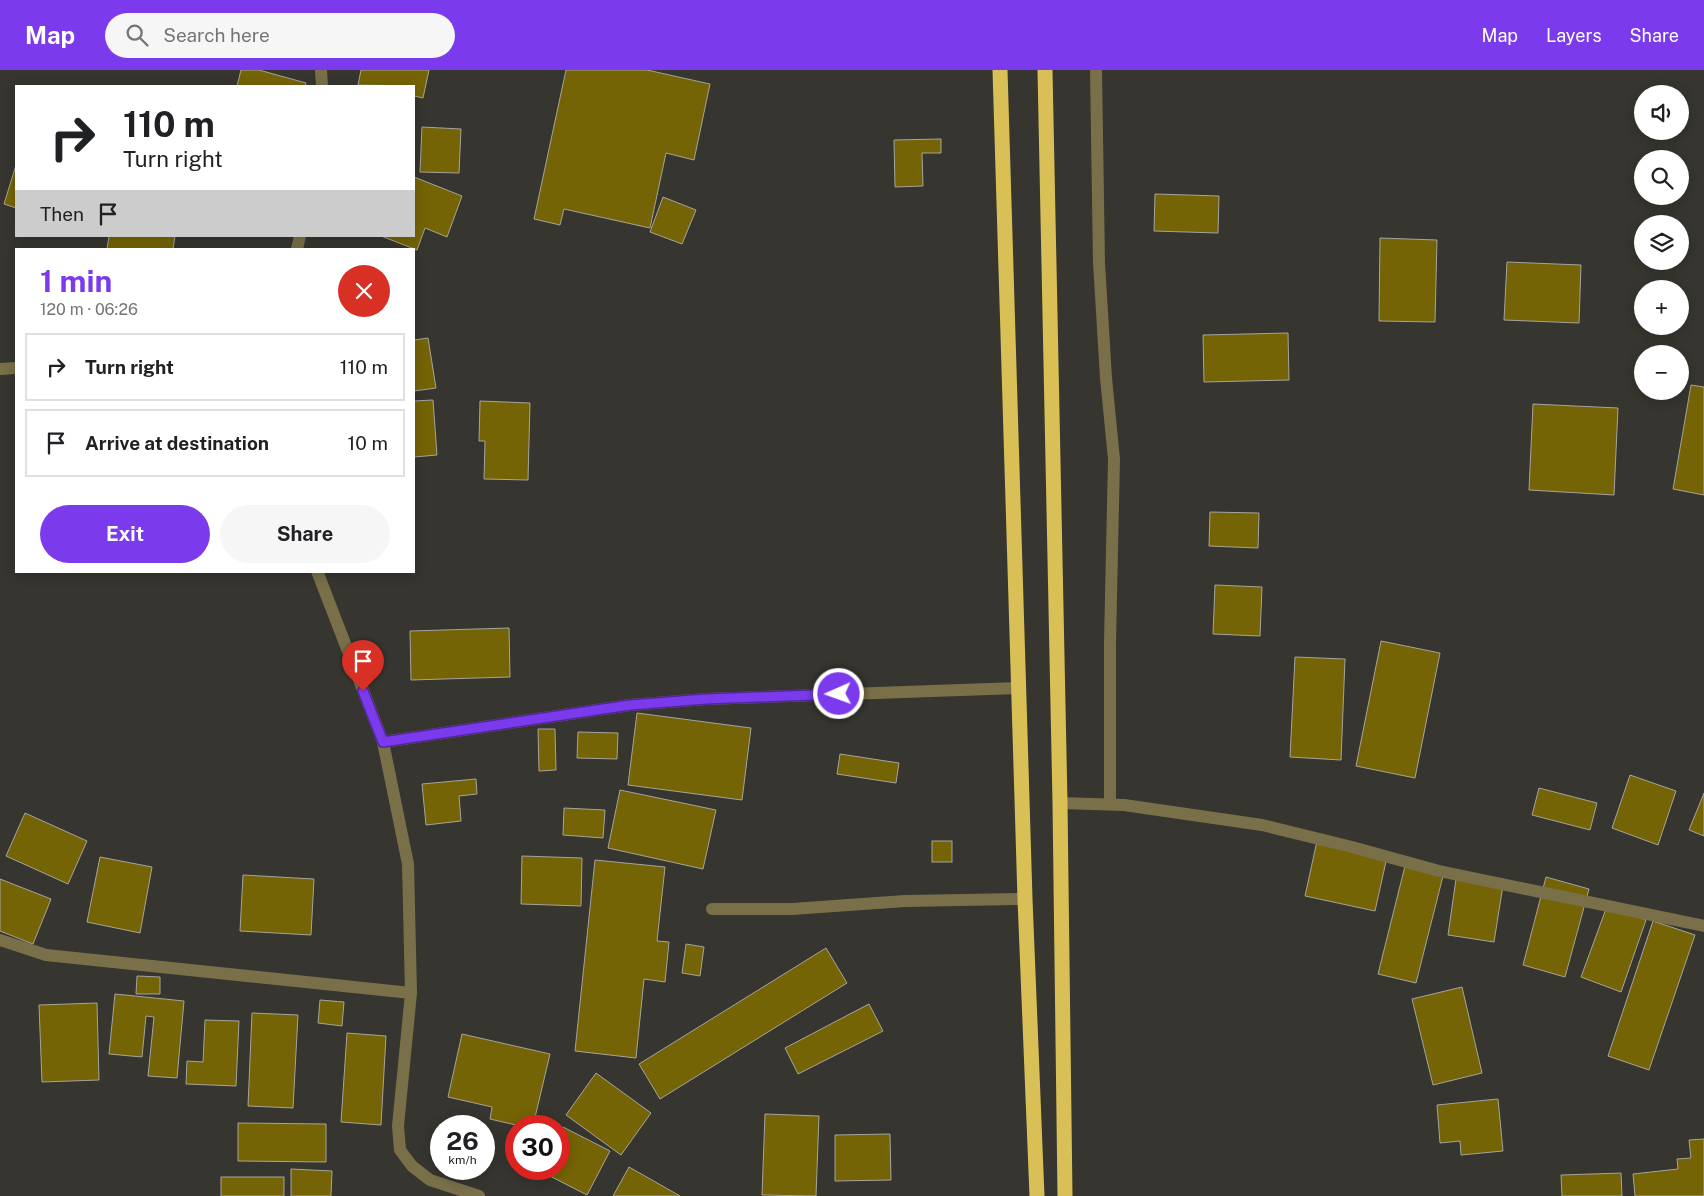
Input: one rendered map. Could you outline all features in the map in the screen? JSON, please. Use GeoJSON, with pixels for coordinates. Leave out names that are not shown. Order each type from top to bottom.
{"type":"FeatureCollection","features":[{"type":"Feature","properties":{"kind":"highway"},"geometry":{"type":"LineString","coordinates":[[1000,70],[1018,688],[1036,1196]]}},
{"type":"Feature","properties":{"kind":"highway"},"geometry":{"type":"LineString","coordinates":[[1045,70],[1060,803],[1065,1196]]}},
{"type":"Feature","properties":{"kind":"street"},"geometry":{"type":"LineString","coordinates":[[321,70],[322,85]]}},
{"type":"Feature","properties":{"kind":"street"},"geometry":{"type":"LineString","coordinates":[[1096,70],[1098,263],[1114,459],[1110,642],[1110,804]]}},
{"type":"Feature","properties":{"kind":"street"},"geometry":{"type":"LineString","coordinates":[[0,369],[15,368]]}},
{"type":"Feature","properties":{"kind":"street"},"geometry":{"type":"LineString","coordinates":[[318,573],[383,742],[408,864],[411,993],[398,1126],[400,1150],[412,1166],[430,1180],[479,1196]]}},
{"type":"Feature","properties":{"kind":"street"},"geometry":{"type":"LineString","coordinates":[[383,742],[630,705],[706,699],[1018,688]]}},
{"type":"Feature","properties":{"kind":"street"},"geometry":{"type":"LineString","coordinates":[[1060,803],[1110,804],[1262,825],[1439,871],[1704,926]]}},
{"type":"Feature","properties":{"kind":"street"},"geometry":{"type":"LineString","coordinates":[[712,910],[792,910],[905,901],[1025,899]]}},
{"type":"Feature","properties":{"kind":"street"},"geometry":{"type":"LineString","coordinates":[[0,940],[46,955],[411,993]]}},
{"type":"Feature","properties":{"kind":"building"},"geometry":{"type":"Polygon","coordinates":[[[241,70],[259,70],[306,83],[305,85],[237,85],[241,70]]]}},
{"type":"Feature","properties":{"kind":"building"},"geometry":{"type":"Polygon","coordinates":[[[361,70],[429,70],[423,98],[415,96],[415,85],[358,85],[361,70]]]}},
{"type":"Feature","properties":{"kind":"building"},"geometry":{"type":"Polygon","coordinates":[[[566,70],[647,70],[710,84],[694,160],[666,153],[650,228],[564,209],[560,225],[534,219],[566,70]]]}},
{"type":"Feature","properties":{"kind":"building"},"geometry":{"type":"Polygon","coordinates":[[[422,127],[461,129],[459,173],[420,172],[422,127]]]}},
{"type":"Feature","properties":{"kind":"building"},"geometry":{"type":"Polygon","coordinates":[[[941,139],[941,153],[922,153],[923,186],[895,187],[894,140],[941,139]]]}},
{"type":"Feature","properties":{"kind":"building"},"geometry":{"type":"Polygon","coordinates":[[[15,168],[15,208],[4,204],[15,168]]]}},
{"type":"Feature","properties":{"kind":"building"},"geometry":{"type":"Polygon","coordinates":[[[415,177],[462,196],[447,237],[425,228],[417,250],[384,237],[415,237],[415,177]]]}},
{"type":"Feature","properties":{"kind":"building"},"geometry":{"type":"Polygon","coordinates":[[[1155,194],[1219,196],[1218,233],[1154,231],[1155,194]]]}},
{"type":"Feature","properties":{"kind":"building"},"geometry":{"type":"Polygon","coordinates":[[[663,197],[696,210],[682,244],[650,232],[663,197]]]}},
{"type":"Feature","properties":{"kind":"building"},"geometry":{"type":"Polygon","coordinates":[[[109,237],[175,237],[173,248],[107,248],[109,237]]]}},
{"type":"Feature","properties":{"kind":"building"},"geometry":{"type":"Polygon","coordinates":[[[1380,238],[1437,240],[1435,322],[1379,321],[1380,238]]]}},
{"type":"Feature","properties":{"kind":"building"},"geometry":{"type":"Polygon","coordinates":[[[1507,262],[1581,265],[1579,323],[1504,320],[1507,262]]]}},
{"type":"Feature","properties":{"kind":"building"},"geometry":{"type":"Polygon","coordinates":[[[1288,333],[1289,380],[1204,382],[1203,335],[1288,333]]]}},
{"type":"Feature","properties":{"kind":"building"},"geometry":{"type":"Polygon","coordinates":[[[428,338],[436,388],[415,391],[415,340],[428,338]]]}},
{"type":"Feature","properties":{"kind":"building"},"geometry":{"type":"Polygon","coordinates":[[[1691,385],[1704,387],[1704,495],[1673,489],[1691,385]]]}},
{"type":"Feature","properties":{"kind":"building"},"geometry":{"type":"Polygon","coordinates":[[[433,400],[437,455],[415,457],[415,401],[433,400]]]}},
{"type":"Feature","properties":{"kind":"building"},"geometry":{"type":"Polygon","coordinates":[[[480,401],[530,403],[528,480],[484,479],[485,441],[479,441],[480,401]]]}},
{"type":"Feature","properties":{"kind":"building"},"geometry":{"type":"Polygon","coordinates":[[[1533,404],[1618,408],[1614,495],[1529,490],[1533,404]]]}},
{"type":"Feature","properties":{"kind":"building"},"geometry":{"type":"Polygon","coordinates":[[[1210,512],[1259,513],[1258,548],[1209,546],[1210,512]]]}},
{"type":"Feature","properties":{"kind":"building"},"geometry":{"type":"Polygon","coordinates":[[[1215,585],[1262,587],[1260,636],[1213,634],[1215,585]]]}},
{"type":"Feature","properties":{"kind":"building"},"geometry":{"type":"Polygon","coordinates":[[[509,628],[510,677],[411,680],[410,631],[509,628]]]}},
{"type":"Feature","properties":{"kind":"building"},"geometry":{"type":"Polygon","coordinates":[[[1381,641],[1440,653],[1415,778],[1356,766],[1381,641]]]}},
{"type":"Feature","properties":{"kind":"building"},"geometry":{"type":"Polygon","coordinates":[[[1295,657],[1345,659],[1341,760],[1290,757],[1295,657]]]}},
{"type":"Feature","properties":{"kind":"building"},"geometry":{"type":"Polygon","coordinates":[[[637,713],[751,728],[742,800],[628,785],[637,713]]]}},
{"type":"Feature","properties":{"kind":"building"},"geometry":{"type":"Polygon","coordinates":[[[538,729],[555,729],[556,770],[539,771],[538,729]]]}},
{"type":"Feature","properties":{"kind":"building"},"geometry":{"type":"Polygon","coordinates":[[[578,732],[618,733],[617,759],[577,758],[578,732]]]}},
{"type":"Feature","properties":{"kind":"building"},"geometry":{"type":"Polygon","coordinates":[[[840,754],[899,763],[896,783],[837,774],[840,754]]]}},
{"type":"Feature","properties":{"kind":"building"},"geometry":{"type":"Polygon","coordinates":[[[1630,775],[1676,791],[1658,845],[1612,828],[1630,775]]]}},
{"type":"Feature","properties":{"kind":"building"},"geometry":{"type":"Polygon","coordinates":[[[476,779],[477,794],[459,796],[461,821],[426,825],[422,784],[476,779]]]}},
{"type":"Feature","properties":{"kind":"building"},"geometry":{"type":"Polygon","coordinates":[[[1539,788],[1597,803],[1590,830],[1532,815],[1539,788]]]}},
{"type":"Feature","properties":{"kind":"building"},"geometry":{"type":"Polygon","coordinates":[[[620,790],[716,810],[703,869],[608,848],[620,790]]]}},
{"type":"Feature","properties":{"kind":"building"},"geometry":{"type":"Polygon","coordinates":[[[1704,793],[1704,836],[1689,830],[1704,793]]]}},
{"type":"Feature","properties":{"kind":"building"},"geometry":{"type":"Polygon","coordinates":[[[564,808],[605,810],[603,838],[563,835],[564,808]]]}},
{"type":"Feature","properties":{"kind":"building"},"geometry":{"type":"Polygon","coordinates":[[[25,813],[87,841],[68,884],[6,856],[25,813]]]}},
{"type":"Feature","properties":{"kind":"building"},"geometry":{"type":"Polygon","coordinates":[[[932,841],[952,841],[952,862],[932,862],[932,841]]]}},
{"type":"Feature","properties":{"kind":"building"},"geometry":{"type":"Polygon","coordinates":[[[1317,841],[1387,857],[1375,911],[1305,896],[1317,841]]]}},
{"type":"Feature","properties":{"kind":"building"},"geometry":{"type":"Polygon","coordinates":[[[522,856],[582,858],[581,906],[521,904],[522,856]]]}},
{"type":"Feature","properties":{"kind":"building"},"geometry":{"type":"Polygon","coordinates":[[[100,857],[152,867],[140,933],[87,922],[100,857]]]}},
{"type":"Feature","properties":{"kind":"building"},"geometry":{"type":"Polygon","coordinates":[[[595,860],[665,867],[657,941],[669,942],[665,982],[644,979],[636,1058],[575,1051],[595,860]]]}},
{"type":"Feature","properties":{"kind":"building"},"geometry":{"type":"Polygon","coordinates":[[[1406,862],[1444,872],[1416,983],[1378,974],[1406,862]]]}},
{"type":"Feature","properties":{"kind":"building"},"geometry":{"type":"Polygon","coordinates":[[[1457,872],[1504,879],[1494,942],[1448,935],[1457,872]]]}},
{"type":"Feature","properties":{"kind":"building"},"geometry":{"type":"Polygon","coordinates":[[[243,875],[314,879],[311,935],[240,931],[243,875]]]}},
{"type":"Feature","properties":{"kind":"building"},"geometry":{"type":"Polygon","coordinates":[[[1546,877],[1589,889],[1565,977],[1523,965],[1546,877]]]}},
{"type":"Feature","properties":{"kind":"building"},"geometry":{"type":"Polygon","coordinates":[[[0,879],[51,899],[33,944],[0,931],[0,879]]]}},
{"type":"Feature","properties":{"kind":"building"},"geometry":{"type":"Polygon","coordinates":[[[1607,906],[1646,920],[1621,992],[1581,977],[1607,906]]]}},
{"type":"Feature","properties":{"kind":"building"},"geometry":{"type":"Polygon","coordinates":[[[1653,921],[1695,935],[1649,1070],[1608,1056],[1653,921]]]}},
{"type":"Feature","properties":{"kind":"building"},"geometry":{"type":"Polygon","coordinates":[[[686,944],[704,947],[700,976],[682,973],[686,944]]]}},
{"type":"Feature","properties":{"kind":"building"},"geometry":{"type":"Polygon","coordinates":[[[826,948],[847,983],[660,1099],[639,1064],[826,948]]]}},
{"type":"Feature","properties":{"kind":"building"},"geometry":{"type":"Polygon","coordinates":[[[137,976],[160,977],[160,994],[136,994],[137,976]]]}},
{"type":"Feature","properties":{"kind":"building"},"geometry":{"type":"Polygon","coordinates":[[[1462,987],[1482,1073],[1433,1085],[1412,999],[1462,987]]]}},
{"type":"Feature","properties":{"kind":"building"},"geometry":{"type":"Polygon","coordinates":[[[115,994],[184,1001],[177,1078],[148,1076],[154,1017],[146,1016],[142,1057],[109,1054],[115,994]]]}},
{"type":"Feature","properties":{"kind":"building"},"geometry":{"type":"Polygon","coordinates":[[[320,1000],[344,1002],[342,1026],[318,1023],[320,1000]]]}},
{"type":"Feature","properties":{"kind":"building"},"geometry":{"type":"Polygon","coordinates":[[[97,1003],[99,1080],[42,1082],[39,1005],[97,1003]]]}},
{"type":"Feature","properties":{"kind":"building"},"geometry":{"type":"Polygon","coordinates":[[[869,1004],[883,1031],[798,1074],[785,1048],[869,1004]]]}},
{"type":"Feature","properties":{"kind":"building"},"geometry":{"type":"Polygon","coordinates":[[[252,1013],[298,1015],[293,1108],[248,1106],[252,1013]]]}},
{"type":"Feature","properties":{"kind":"building"},"geometry":{"type":"Polygon","coordinates":[[[205,1020],[239,1021],[236,1086],[186,1084],[187,1061],[203,1062],[205,1020]]]}},
{"type":"Feature","properties":{"kind":"building"},"geometry":{"type":"Polygon","coordinates":[[[347,1033],[386,1036],[381,1125],[341,1122],[347,1033]]]}},
{"type":"Feature","properties":{"kind":"building"},"geometry":{"type":"Polygon","coordinates":[[[462,1034],[550,1054],[536,1115],[505,1115],[505,1122],[495,1120],[495,1115],[491,1115],[492,1107],[448,1097],[462,1034]]]}},
{"type":"Feature","properties":{"kind":"building"},"geometry":{"type":"Polygon","coordinates":[[[596,1073],[651,1113],[621,1155],[570,1118],[570,1115],[566,1115],[596,1073]]]}},
{"type":"Feature","properties":{"kind":"building"},"geometry":{"type":"Polygon","coordinates":[[[1498,1099],[1503,1151],[1461,1155],[1460,1141],[1440,1143],[1437,1105],[1498,1099]]]}},
{"type":"Feature","properties":{"kind":"building"},"geometry":{"type":"Polygon","coordinates":[[[765,1114],[819,1116],[816,1196],[762,1195],[765,1114]]]}},
{"type":"Feature","properties":{"kind":"building"},"geometry":{"type":"Polygon","coordinates":[[[238,1123],[326,1124],[326,1162],[238,1161],[238,1123]]]}},
{"type":"Feature","properties":{"kind":"building"},"geometry":{"type":"Polygon","coordinates":[[[570,1131],[610,1151],[587,1195],[558,1180],[570,1180],[570,1131]]]}},
{"type":"Feature","properties":{"kind":"building"},"geometry":{"type":"Polygon","coordinates":[[[890,1134],[891,1180],[835,1181],[835,1135],[890,1134]]]}},
{"type":"Feature","properties":{"kind":"building"},"geometry":{"type":"Polygon","coordinates":[[[1704,1139],[1704,1196],[1635,1196],[1633,1174],[1678,1169],[1677,1159],[1691,1158],[1689,1140],[1704,1139]]]}},
{"type":"Feature","properties":{"kind":"building"},"geometry":{"type":"Polygon","coordinates":[[[629,1167],[680,1196],[613,1196],[629,1167]]]}},
{"type":"Feature","properties":{"kind":"building"},"geometry":{"type":"Polygon","coordinates":[[[291,1169],[332,1171],[331,1196],[291,1196],[291,1169]]]}},
{"type":"Feature","properties":{"kind":"building"},"geometry":{"type":"Polygon","coordinates":[[[1621,1173],[1622,1196],[1562,1196],[1561,1175],[1621,1173]]]}},
{"type":"Feature","properties":{"kind":"building"},"geometry":{"type":"Polygon","coordinates":[[[221,1177],[284,1177],[284,1196],[221,1196],[221,1177]]]}},
{"type":"Feature","properties":{"kind":"route"},"geometry":{"type":"LineString","coordinates":[[363,691],[383,742],[630,705],[706,699],[839,694]]}}]}
